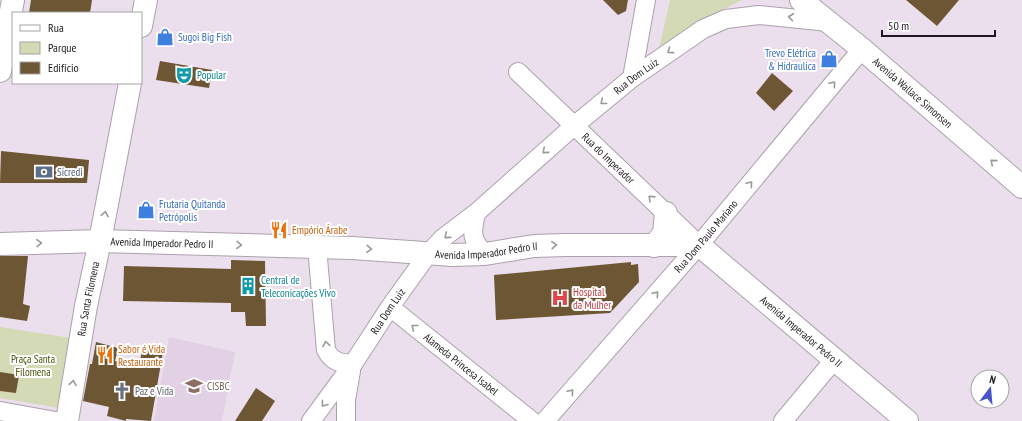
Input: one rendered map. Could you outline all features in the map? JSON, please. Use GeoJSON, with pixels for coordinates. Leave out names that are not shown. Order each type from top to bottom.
{"type":"FeatureCollection","features":[{"type":"Feature","properties":{"kind":"street"},"geometry":{"type":"LineString","coordinates":[[0,71],[13,0]]}},
{"type":"Feature","properties":{"kind":"street"},"geometry":{"type":"LineString","coordinates":[[142,21],[146,0]]}},
{"type":"Feature","properties":{"kind":"street"},"geometry":{"type":"LineString","coordinates":[[632,78],[646,0]]}},
{"type":"Feature","properties":{"kind":"street","name":"Avenida Wallace Simonsen"},"geometry":{"type":"LineString","coordinates":[[801,0],[862,49],[1022,187]]}},
{"type":"Feature","properties":{"kind":"street","name":"Rua Dom Luiz"},"geometry":{"type":"LineString","coordinates":[[311,421],[353,364],[390,307],[428,254],[443,238],[476,213],[575,125],[632,78],[703,29],[726,19],[759,15],[829,22]]}},
{"type":"Feature","properties":{"kind":"street","name":"Rua Dom Paulo Mariano"},"geometry":{"type":"LineString","coordinates":[[545,421],[699,245],[862,49]]}},
{"type":"Feature","properties":{"kind":"street","name":"Rua do Imperador"},"geometry":{"type":"LineString","coordinates":[[518,72],[699,245]]}},
{"type":"Feature","properties":{"kind":"street","name":"Rua Santa Filomena"},"geometry":{"type":"LineString","coordinates":[[67,421],[86,306],[130,84]]}},
{"type":"Feature","properties":{"kind":"street"},"geometry":{"type":"LineString","coordinates":[[476,213],[472,237],[475,244],[485,254]]}},
{"type":"Feature","properties":{"kind":"street"},"geometry":{"type":"LineString","coordinates":[[654,246],[664,233],[666,213]]}},
{"type":"Feature","properties":{"kind":"street","name":"Avenida Imperador Pedro II"},"geometry":{"type":"LineString","coordinates":[[0,244],[100,241],[317,247],[428,254],[485,254],[534,246],[565,244],[654,246],[699,245],[907,421]]}},
{"type":"Feature","properties":{"kind":"street"},"geometry":{"type":"LineString","coordinates":[[317,247],[326,350],[331,358],[336,362],[353,364],[346,400],[346,421]]}},
{"type":"Feature","properties":{"kind":"street","name":"Alameda Princesa Isabel"},"geometry":{"type":"LineString","coordinates":[[390,307],[532,421]]}},
{"type":"Feature","properties":{"kind":"street"},"geometry":{"type":"LineString","coordinates":[[783,421],[834,360]]}},
{"type":"Feature","properties":{"kind":"street"},"geometry":{"type":"LineString","coordinates":[[0,411],[56,421]]}},
{"type":"Feature","properties":{"kind":"shaded area","name":"CISBC"},"geometry":{"type":"Polygon","coordinates":[[[169,337],[235,352],[222,421],[154,421],[169,337]]]}},
{"type":"Feature","properties":{"kind":"green space"},"geometry":{"type":"Polygon","coordinates":[[[670,0],[742,0],[708,17],[658,53],[670,0]]]}},
{"type":"Feature","properties":{"kind":"green space","name":"Praça Santa Filomena"},"geometry":{"type":"Polygon","coordinates":[[[0,327],[71,338],[59,408],[0,398],[0,327]]]}},
{"type":"Feature","properties":{"kind":"building"},"geometry":{"type":"Polygon","coordinates":[[[31,0],[92,0],[90,12],[29,12],[31,0]]]}},
{"type":"Feature","properties":{"kind":"building"},"geometry":{"type":"Polygon","coordinates":[[[603,0],[628,0],[626,11],[618,15],[603,0]]]}},
{"type":"Feature","properties":{"kind":"building"},"geometry":{"type":"Polygon","coordinates":[[[906,0],[959,0],[937,26],[906,0]]]}},
{"type":"Feature","properties":{"kind":"building","name":"Popular"},"geometry":{"type":"Polygon","coordinates":[[[160,61],[212,70],[209,88],[156,80],[160,61]]]}},
{"type":"Feature","properties":{"kind":"building"},"geometry":{"type":"Polygon","coordinates":[[[772,73],[793,91],[774,111],[756,93],[772,73]]]}},
{"type":"Feature","properties":{"kind":"building","name":"Sicredi"},"geometry":{"type":"Polygon","coordinates":[[[1,151],[89,160],[87,183],[0,183],[1,151]]]}},
{"type":"Feature","properties":{"kind":"building"},"geometry":{"type":"Polygon","coordinates":[[[0,256],[28,256],[23,304],[30,306],[27,321],[0,317],[0,256]]]}},
{"type":"Feature","properties":{"kind":"building"},"geometry":{"type":"Polygon","coordinates":[[[231,260],[265,261],[266,326],[246,326],[245,312],[231,312],[231,303],[123,301],[124,266],[231,269],[231,260]]]}},
{"type":"Feature","properties":{"kind":"building","name":"Hospital da Mulher"},"geometry":{"type":"Polygon","coordinates":[[[631,262],[631,265],[638,264],[639,282],[610,313],[496,320],[494,275],[631,262]]]}},
{"type":"Feature","properties":{"kind":"building"},"geometry":{"type":"Polygon","coordinates":[[[96,342],[118,348],[115,361],[139,365],[144,343],[164,346],[151,421],[126,419],[126,421],[107,416],[109,407],[83,401],[96,342]]]}},
{"type":"Feature","properties":{"kind":"building"},"geometry":{"type":"Polygon","coordinates":[[[0,372],[19,375],[16,393],[0,391],[0,372]]]}},
{"type":"Feature","properties":{"kind":"building"},"geometry":{"type":"Polygon","coordinates":[[[256,388],[275,401],[262,421],[235,421],[256,388]]]}},
{"type":"Feature","properties":{"kind":"place","name":"Sugoi Big Fish"},"geometry":{"type":"Point","coordinates":[165,37]}},
{"type":"Feature","properties":{"kind":"place","name":"Trevo Elétrica & Hidraulica"},"geometry":{"type":"Point","coordinates":[829,59]}},
{"type":"Feature","properties":{"kind":"place","name":"Popular"},"geometry":{"type":"Point","coordinates":[184,75]}},
{"type":"Feature","properties":{"kind":"place","name":"Sicredi"},"geometry":{"type":"Point","coordinates":[44,172]}},
{"type":"Feature","properties":{"kind":"place","name":"Frutaria Quitanda Petrópolis"},"geometry":{"type":"Point","coordinates":[146,210]}},
{"type":"Feature","properties":{"kind":"place","name":"Empório Árabe"},"geometry":{"type":"Point","coordinates":[279,230]}},
{"type":"Feature","properties":{"kind":"place","name":"Central de Teleconicações Vivo"},"geometry":{"type":"Point","coordinates":[248,286]}},
{"type":"Feature","properties":{"kind":"place","name":"Hospital da Mulher"},"geometry":{"type":"Point","coordinates":[560,298]}},
{"type":"Feature","properties":{"kind":"place","name":"Sabor é Vida Restaurante"},"geometry":{"type":"Point","coordinates":[105,355]}},
{"type":"Feature","properties":{"kind":"place","name":"CISBC"},"geometry":{"type":"Point","coordinates":[194,386]}},
{"type":"Feature","properties":{"kind":"place","name":"Paz e Vida"},"geometry":{"type":"Point","coordinates":[122,391]}}]}
